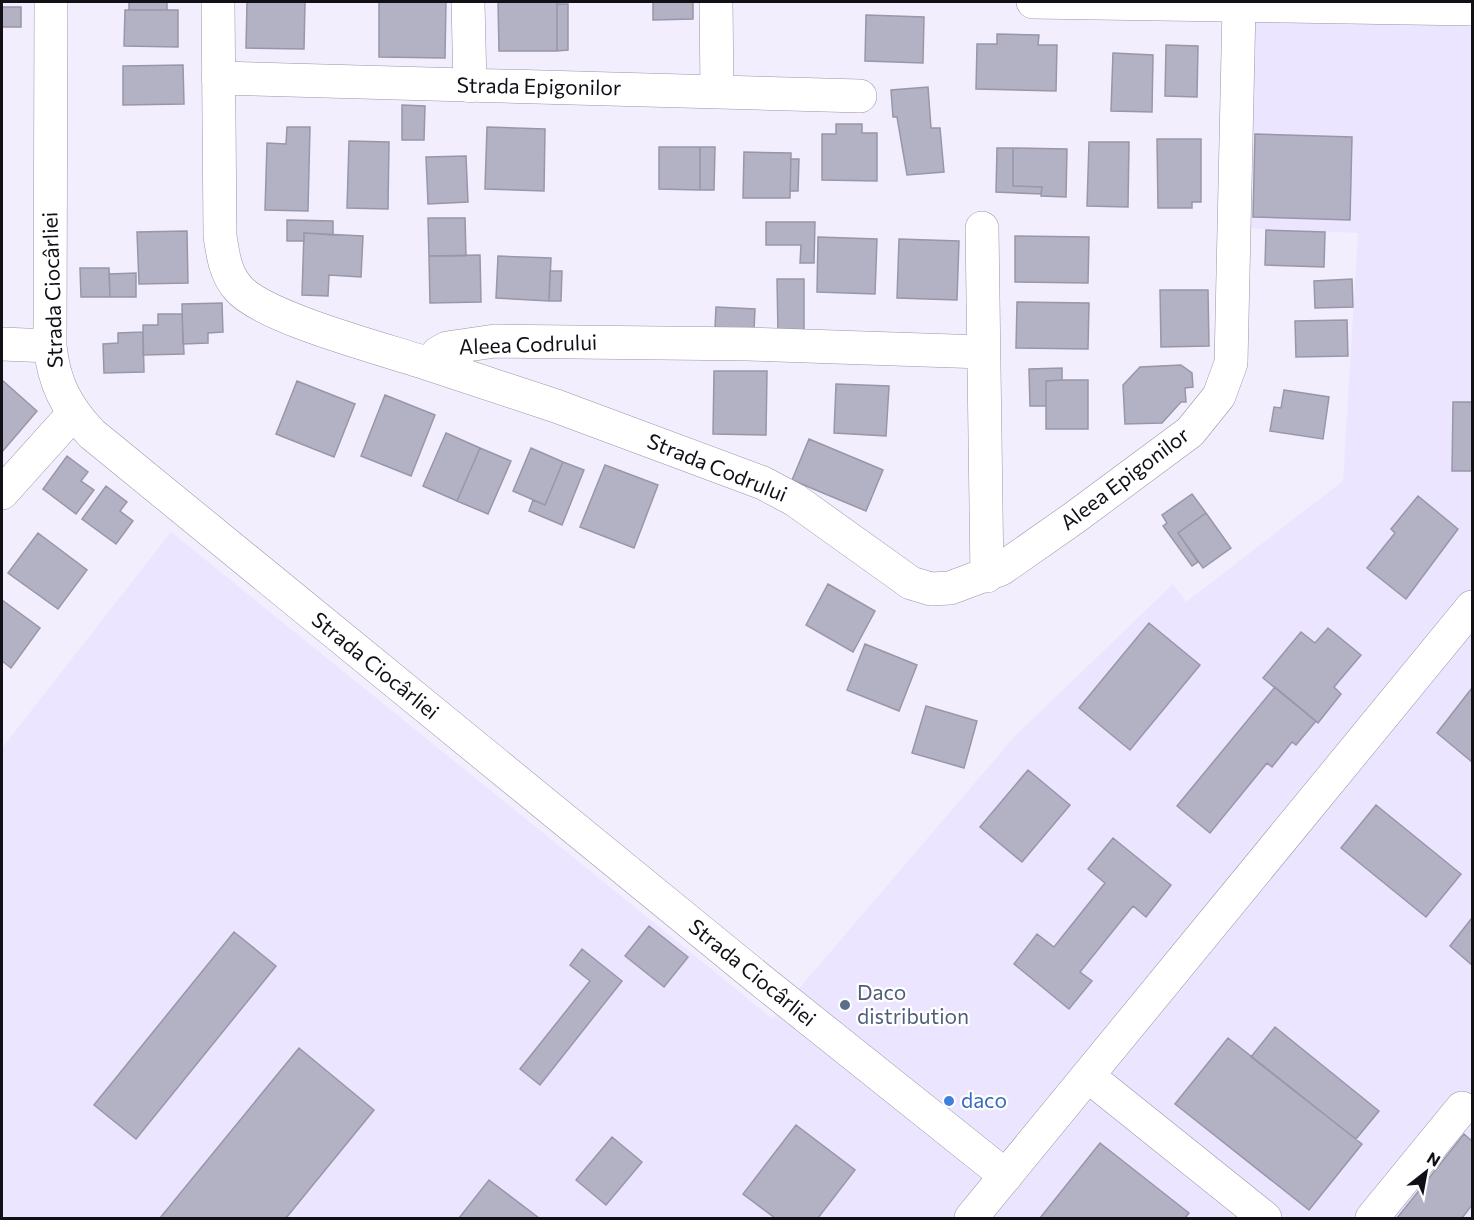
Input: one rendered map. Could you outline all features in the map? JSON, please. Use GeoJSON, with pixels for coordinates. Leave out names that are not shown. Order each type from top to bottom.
{"type":"FeatureCollection","features":[{"type":"Feature","properties":{"kind":"street","name":"Strada Ciocârliei"},"geometry":{"type":"LineString","coordinates":[[51,2],[50,346],[57,384],[73,414],[92,434],[400,687],[1006,1176]]}},
{"type":"Feature","properties":{"kind":"street","name":"Aleea Codrului"},"geometry":{"type":"LineString","coordinates":[[218,2],[220,236],[225,267],[238,288],[261,306],[429,364],[438,352],[447,348],[495,341],[748,344],[983,352]]}},
{"type":"Feature","properties":{"kind":"street"},"geometry":{"type":"LineString","coordinates":[[468,2],[470,86]]}},
{"type":"Feature","properties":{"kind":"street"},"geometry":{"type":"LineString","coordinates":[[716,2],[717,91]]}},
{"type":"Feature","properties":{"kind":"street"},"geometry":{"type":"LineString","coordinates":[[1033,2],[1473,9]]}},
{"type":"Feature","properties":{"kind":"street","name":"Aleea Epigonilor"},"geometry":{"type":"LineString","coordinates":[[987,576],[1074,518],[1190,432],[1206,414],[1226,381],[1231,363],[1239,7]]}},
{"type":"Feature","properties":{"kind":"street","name":"Strada Epigonilor"},"geometry":{"type":"LineString","coordinates":[[218,78],[860,96]]}},
{"type":"Feature","properties":{"kind":"street"},"geometry":{"type":"LineString","coordinates":[[982,228],[987,576]]}},
{"type":"Feature","properties":{"kind":"street"},"geometry":{"type":"LineString","coordinates":[[2,344],[50,346]]}},
{"type":"Feature","properties":{"kind":"street","name":"Strada Codrului"},"geometry":{"type":"LineString","coordinates":[[429,364],[687,452],[763,483],[795,500],[920,587],[950,588],[987,576]]}},
{"type":"Feature","properties":{"kind":"street"},"geometry":{"type":"LineString","coordinates":[[2,493],[73,414]]}},
{"type":"Feature","properties":{"kind":"street"},"geometry":{"type":"LineString","coordinates":[[971,1218],[1473,607]]}},
{"type":"Feature","properties":{"kind":"street"},"geometry":{"type":"LineString","coordinates":[[1088,1076],[1265,1218]]}},
{"type":"Feature","properties":{"kind":"street"},"geometry":{"type":"LineString","coordinates":[[1372,1218],[1462,1108]]}},
{"type":"Feature","properties":{"kind":"shaded area"},"geometry":{"type":"Polygon","coordinates":[[[1244,2],[1472,2],[1472,1218],[2,1218],[2,748],[171,532],[773,1019],[1014,737],[1173,584],[1186,602],[1343,481],[1358,233],[1239,228],[1244,2]]]}},
{"type":"Feature","properties":{"kind":"building"},"geometry":{"type":"Polygon","coordinates":[[[129,2],[167,2],[167,10],[129,10],[129,2]]]}},
{"type":"Feature","properties":{"kind":"building"},"geometry":{"type":"Polygon","coordinates":[[[247,2],[305,2],[304,49],[246,48],[247,2]]]}},
{"type":"Feature","properties":{"kind":"building"},"geometry":{"type":"Polygon","coordinates":[[[379,2],[446,2],[445,58],[379,57],[379,2]]]}},
{"type":"Feature","properties":{"kind":"building"},"geometry":{"type":"Polygon","coordinates":[[[498,2],[557,2],[557,51],[499,51],[498,2]]]}},
{"type":"Feature","properties":{"kind":"building"},"geometry":{"type":"Polygon","coordinates":[[[653,2],[693,2],[693,19],[653,20],[653,2]]]}},
{"type":"Feature","properties":{"kind":"building"},"geometry":{"type":"Polygon","coordinates":[[[557,4],[568,4],[568,50],[557,51],[557,4]]]}},
{"type":"Feature","properties":{"kind":"building"},"geometry":{"type":"Polygon","coordinates":[[[2,7],[21,7],[21,27],[2,27],[2,7]]]}},
{"type":"Feature","properties":{"kind":"building"},"geometry":{"type":"Polygon","coordinates":[[[125,10],[178,10],[178,47],[124,46],[125,10]]]}},
{"type":"Feature","properties":{"kind":"building"},"geometry":{"type":"Polygon","coordinates":[[[866,15],[924,17],[923,63],[865,61],[866,15]]]}},
{"type":"Feature","properties":{"kind":"building"},"geometry":{"type":"Polygon","coordinates":[[[997,34],[1039,35],[1038,45],[1057,45],[1056,91],[976,89],[977,44],[997,44],[997,34]]]}},
{"type":"Feature","properties":{"kind":"building"},"geometry":{"type":"Polygon","coordinates":[[[1166,45],[1198,46],[1197,97],[1165,96],[1166,45]]]}},
{"type":"Feature","properties":{"kind":"building"},"geometry":{"type":"Polygon","coordinates":[[[1113,53],[1153,55],[1152,112],[1111,111],[1113,53]]]}},
{"type":"Feature","properties":{"kind":"building"},"geometry":{"type":"Polygon","coordinates":[[[183,65],[184,104],[123,105],[123,66],[183,65]]]}},
{"type":"Feature","properties":{"kind":"building"},"geometry":{"type":"Polygon","coordinates":[[[928,87],[931,128],[940,128],[944,172],[907,175],[897,117],[893,117],[891,90],[928,87]]]}},
{"type":"Feature","properties":{"kind":"building"},"geometry":{"type":"Polygon","coordinates":[[[402,105],[425,106],[424,140],[402,140],[402,105]]]}},
{"type":"Feature","properties":{"kind":"building"},"geometry":{"type":"Polygon","coordinates":[[[836,124],[862,124],[862,133],[877,133],[877,181],[822,180],[822,134],[836,134],[836,124]]]}},
{"type":"Feature","properties":{"kind":"building"},"geometry":{"type":"Polygon","coordinates":[[[287,127],[310,127],[308,211],[265,210],[267,143],[286,144],[287,127]]]}},
{"type":"Feature","properties":{"kind":"building"},"geometry":{"type":"Polygon","coordinates":[[[487,127],[545,129],[544,191],[485,189],[487,127]]]}},
{"type":"Feature","properties":{"kind":"building"},"geometry":{"type":"Polygon","coordinates":[[[1255,134],[1352,137],[1350,220],[1253,217],[1255,134]]]}},
{"type":"Feature","properties":{"kind":"building"},"geometry":{"type":"Polygon","coordinates":[[[1157,139],[1201,139],[1201,202],[1192,202],[1192,208],[1158,208],[1157,139]]]}},
{"type":"Feature","properties":{"kind":"building"},"geometry":{"type":"Polygon","coordinates":[[[349,141],[389,142],[388,209],[347,208],[349,141]]]}},
{"type":"Feature","properties":{"kind":"building"},"geometry":{"type":"Polygon","coordinates":[[[1089,142],[1129,142],[1128,207],[1087,206],[1089,142]]]}},
{"type":"Feature","properties":{"kind":"building"},"geometry":{"type":"Polygon","coordinates":[[[659,147],[700,147],[700,190],[659,189],[659,147]]]}},
{"type":"Feature","properties":{"kind":"building"},"geometry":{"type":"Polygon","coordinates":[[[700,147],[715,147],[714,190],[700,190],[700,147]]]}},
{"type":"Feature","properties":{"kind":"building"},"geometry":{"type":"Polygon","coordinates":[[[997,148],[1013,148],[1013,186],[1042,187],[1041,194],[996,192],[997,148]]]}},
{"type":"Feature","properties":{"kind":"building"},"geometry":{"type":"Polygon","coordinates":[[[1013,148],[1067,149],[1066,197],[1041,196],[1042,187],[1013,186],[1013,148]]]}},
{"type":"Feature","properties":{"kind":"building"},"geometry":{"type":"Polygon","coordinates":[[[744,152],[791,153],[790,198],[743,198],[744,152]]]}},
{"type":"Feature","properties":{"kind":"building"},"geometry":{"type":"Polygon","coordinates":[[[466,156],[468,202],[428,204],[426,157],[466,156]]]}},
{"type":"Feature","properties":{"kind":"building"},"geometry":{"type":"Polygon","coordinates":[[[791,159],[799,159],[798,191],[790,191],[791,159]]]}},
{"type":"Feature","properties":{"kind":"building"},"geometry":{"type":"Polygon","coordinates":[[[428,218],[465,218],[466,256],[429,256],[428,218]]]}},
{"type":"Feature","properties":{"kind":"building"},"geometry":{"type":"Polygon","coordinates":[[[287,220],[333,221],[333,235],[304,233],[304,241],[287,241],[287,220]]]}},
{"type":"Feature","properties":{"kind":"building"},"geometry":{"type":"Polygon","coordinates":[[[766,222],[815,222],[814,263],[800,263],[801,245],[766,245],[766,222]]]}},
{"type":"Feature","properties":{"kind":"building"},"geometry":{"type":"Polygon","coordinates":[[[1266,230],[1325,232],[1324,267],[1265,265],[1266,230]]]}},
{"type":"Feature","properties":{"kind":"building"},"geometry":{"type":"Polygon","coordinates":[[[187,231],[188,283],[139,284],[137,232],[187,231]]]}},
{"type":"Feature","properties":{"kind":"building"},"geometry":{"type":"Polygon","coordinates":[[[304,233],[363,236],[361,277],[329,275],[328,296],[302,295],[304,233]]]}},
{"type":"Feature","properties":{"kind":"building"},"geometry":{"type":"Polygon","coordinates":[[[1015,236],[1089,237],[1088,283],[1015,282],[1015,236]]]}},
{"type":"Feature","properties":{"kind":"building"},"geometry":{"type":"Polygon","coordinates":[[[818,237],[877,239],[875,294],[817,292],[818,237]]]}},
{"type":"Feature","properties":{"kind":"building"},"geometry":{"type":"Polygon","coordinates":[[[899,239],[959,241],[957,300],[897,298],[899,239]]]}},
{"type":"Feature","properties":{"kind":"building"},"geometry":{"type":"Polygon","coordinates":[[[480,255],[481,302],[430,303],[429,256],[480,255]]]}},
{"type":"Feature","properties":{"kind":"building"},"geometry":{"type":"Polygon","coordinates":[[[498,256],[551,258],[549,301],[496,298],[498,256]]]}},
{"type":"Feature","properties":{"kind":"building"},"geometry":{"type":"Polygon","coordinates":[[[80,268],[109,268],[110,297],[81,297],[80,268]]]}},
{"type":"Feature","properties":{"kind":"building"},"geometry":{"type":"Polygon","coordinates":[[[550,271],[562,271],[561,301],[549,301],[550,271]]]}},
{"type":"Feature","properties":{"kind":"building"},"geometry":{"type":"Polygon","coordinates":[[[136,273],[136,297],[110,297],[109,274],[136,273]]]}},
{"type":"Feature","properties":{"kind":"building"},"geometry":{"type":"Polygon","coordinates":[[[777,279],[804,279],[804,334],[778,334],[777,279]]]}},
{"type":"Feature","properties":{"kind":"building"},"geometry":{"type":"Polygon","coordinates":[[[1352,279],[1353,307],[1315,308],[1314,281],[1352,279]]]}},
{"type":"Feature","properties":{"kind":"building"},"geometry":{"type":"Polygon","coordinates":[[[1160,290],[1208,290],[1209,346],[1161,347],[1160,290]]]}},
{"type":"Feature","properties":{"kind":"building"},"geometry":{"type":"Polygon","coordinates":[[[1017,302],[1089,303],[1088,349],[1016,348],[1017,302]]]}},
{"type":"Feature","properties":{"kind":"building"},"geometry":{"type":"Polygon","coordinates":[[[222,303],[223,332],[208,333],[208,343],[183,344],[182,304],[222,303]]]}},
{"type":"Feature","properties":{"kind":"building"},"geometry":{"type":"Polygon","coordinates":[[[716,307],[755,309],[754,330],[715,328],[716,307]]]}},
{"type":"Feature","properties":{"kind":"building"},"geometry":{"type":"Polygon","coordinates":[[[158,314],[182,314],[184,354],[143,355],[143,325],[158,325],[158,314]]]}},
{"type":"Feature","properties":{"kind":"building"},"geometry":{"type":"Polygon","coordinates":[[[1347,320],[1348,356],[1296,357],[1295,321],[1347,320]]]}},
{"type":"Feature","properties":{"kind":"building"},"geometry":{"type":"Polygon","coordinates":[[[143,332],[144,372],[104,373],[103,344],[118,343],[118,333],[143,332]]]}},
{"type":"Feature","properties":{"kind":"building"},"geometry":{"type":"Polygon","coordinates":[[[1181,365],[1192,373],[1193,387],[1185,388],[1186,402],[1181,402],[1162,423],[1125,424],[1123,385],[1140,367],[1181,365]]]}},
{"type":"Feature","properties":{"kind":"building"},"geometry":{"type":"Polygon","coordinates":[[[1062,368],[1062,380],[1046,381],[1046,406],[1030,406],[1029,369],[1062,368]]]}},
{"type":"Feature","properties":{"kind":"building"},"geometry":{"type":"Polygon","coordinates":[[[714,371],[767,371],[766,435],[713,434],[714,371]]]}},
{"type":"Feature","properties":{"kind":"building"},"geometry":{"type":"Polygon","coordinates":[[[2,380],[37,411],[2,452],[2,380]]]}},
{"type":"Feature","properties":{"kind":"building"},"geometry":{"type":"Polygon","coordinates":[[[1088,380],[1088,429],[1046,429],[1046,381],[1088,380]]]}},
{"type":"Feature","properties":{"kind":"building"},"geometry":{"type":"Polygon","coordinates":[[[297,381],[355,404],[334,457],[276,434],[297,381]]]}},
{"type":"Feature","properties":{"kind":"building"},"geometry":{"type":"Polygon","coordinates":[[[836,384],[889,386],[886,436],[834,433],[836,384]]]}},
{"type":"Feature","properties":{"kind":"building"},"geometry":{"type":"Polygon","coordinates":[[[1284,390],[1329,397],[1323,439],[1270,431],[1274,407],[1281,408],[1284,390]]]}},
{"type":"Feature","properties":{"kind":"building"},"geometry":{"type":"Polygon","coordinates":[[[385,395],[435,415],[411,476],[361,456],[385,395]]]}},
{"type":"Feature","properties":{"kind":"building"},"geometry":{"type":"Polygon","coordinates":[[[1453,402],[1472,402],[1472,471],[1452,471],[1453,402]]]}},
{"type":"Feature","properties":{"kind":"building"},"geometry":{"type":"Polygon","coordinates":[[[446,433],[480,448],[457,501],[423,486],[446,433]]]}},
{"type":"Feature","properties":{"kind":"building"},"geometry":{"type":"Polygon","coordinates":[[[809,439],[883,470],[866,511],[792,480],[809,439]]]}},
{"type":"Feature","properties":{"kind":"building"},"geometry":{"type":"Polygon","coordinates":[[[480,448],[511,461],[488,514],[457,501],[480,448]]]}},
{"type":"Feature","properties":{"kind":"building"},"geometry":{"type":"Polygon","coordinates":[[[531,448],[563,462],[545,505],[513,491],[531,448]]]}},
{"type":"Feature","properties":{"kind":"building"},"geometry":{"type":"Polygon","coordinates":[[[67,456],[88,472],[81,481],[94,490],[76,514],[43,489],[67,456]]]}},
{"type":"Feature","properties":{"kind":"building"},"geometry":{"type":"Polygon","coordinates":[[[563,462],[584,470],[562,525],[529,511],[533,500],[545,505],[563,462]]]}},
{"type":"Feature","properties":{"kind":"building"},"geometry":{"type":"Polygon","coordinates":[[[605,465],[658,485],[634,548],[580,527],[605,465]]]}},
{"type":"Feature","properties":{"kind":"building"},"geometry":{"type":"Polygon","coordinates":[[[106,486],[127,502],[120,511],[133,521],[116,544],[82,519],[106,486]]]}},
{"type":"Feature","properties":{"kind":"building"},"geometry":{"type":"Polygon","coordinates":[[[1192,494],[1206,513],[1178,533],[1198,562],[1192,566],[1163,526],[1167,523],[1162,515],[1192,494]]]}},
{"type":"Feature","properties":{"kind":"building"},"geometry":{"type":"Polygon","coordinates":[[[1418,496],[1458,529],[1406,599],[1367,568],[1395,533],[1391,529],[1418,496]]]}},
{"type":"Feature","properties":{"kind":"building"},"geometry":{"type":"Polygon","coordinates":[[[1206,513],[1231,548],[1203,568],[1178,533],[1206,513]]]}},
{"type":"Feature","properties":{"kind":"building"},"geometry":{"type":"Polygon","coordinates":[[[38,533],[87,570],[58,609],[8,573],[38,533]]]}},
{"type":"Feature","properties":{"kind":"building"},"geometry":{"type":"Polygon","coordinates":[[[828,584],[875,611],[853,652],[806,625],[828,584]]]}},
{"type":"Feature","properties":{"kind":"building"},"geometry":{"type":"Polygon","coordinates":[[[2,600],[40,628],[11,668],[2,661],[2,600]]]}},
{"type":"Feature","properties":{"kind":"building"},"geometry":{"type":"Polygon","coordinates":[[[1149,623],[1200,665],[1130,750],[1079,708],[1149,623]]]}},
{"type":"Feature","properties":{"kind":"building"},"geometry":{"type":"Polygon","coordinates":[[[1328,628],[1361,655],[1334,687],[1341,694],[1318,723],[1263,678],[1301,632],[1315,643],[1328,628]]]}},
{"type":"Feature","properties":{"kind":"building"},"geometry":{"type":"Polygon","coordinates":[[[865,644],[917,665],[899,711],[847,690],[865,644]]]}},
{"type":"Feature","properties":{"kind":"building"},"geometry":{"type":"Polygon","coordinates":[[[1275,687],[1316,721],[1296,745],[1292,742],[1272,767],[1267,763],[1210,833],[1177,806],[1275,687]]]}},
{"type":"Feature","properties":{"kind":"building"},"geometry":{"type":"Polygon","coordinates":[[[1472,688],[1472,762],[1437,733],[1472,688]]]}},
{"type":"Feature","properties":{"kind":"building"},"geometry":{"type":"Polygon","coordinates":[[[926,706],[977,721],[964,768],[912,753],[926,706]]]}},
{"type":"Feature","properties":{"kind":"building"},"geometry":{"type":"Polygon","coordinates":[[[1028,770],[1070,805],[1022,862],[980,827],[1028,770]]]}},
{"type":"Feature","properties":{"kind":"building"},"geometry":{"type":"Polygon","coordinates":[[[1376,805],[1461,874],[1426,917],[1341,848],[1376,805]]]}},
{"type":"Feature","properties":{"kind":"building"},"geometry":{"type":"Polygon","coordinates":[[[1113,838],[1171,885],[1146,917],[1133,906],[1080,972],[1092,981],[1069,1009],[1014,964],[1037,934],[1054,947],[1105,883],[1088,869],[1113,838]]]}},
{"type":"Feature","properties":{"kind":"building"},"geometry":{"type":"Polygon","coordinates":[[[1472,918],[1472,965],[1450,946],[1472,918]]]}},
{"type":"Feature","properties":{"kind":"building"},"geometry":{"type":"Polygon","coordinates":[[[649,926],[688,957],[664,987],[625,956],[649,926]]]}},
{"type":"Feature","properties":{"kind":"building"},"geometry":{"type":"Polygon","coordinates":[[[234,932],[276,966],[136,1139],[94,1105],[234,932]]]}},
{"type":"Feature","properties":{"kind":"building"},"geometry":{"type":"Polygon","coordinates":[[[582,949],[622,981],[540,1085],[520,1069],[590,981],[570,965],[582,949]]]}},
{"type":"Feature","properties":{"kind":"building"},"geometry":{"type":"Polygon","coordinates":[[[1275,1027],[1379,1111],[1356,1139],[1251,1057],[1275,1027]]]}},
{"type":"Feature","properties":{"kind":"building"},"geometry":{"type":"Polygon","coordinates":[[[1228,1038],[1362,1144],[1309,1210],[1175,1104],[1228,1038]]]}},
{"type":"Feature","properties":{"kind":"building"},"geometry":{"type":"Polygon","coordinates":[[[299,1048],[374,1110],[286,1218],[160,1218],[299,1048]]]}},
{"type":"Feature","properties":{"kind":"building"},"geometry":{"type":"Polygon","coordinates":[[[796,1125],[855,1170],[818,1218],[775,1218],[743,1194],[796,1125]]]}},
{"type":"Feature","properties":{"kind":"building"},"geometry":{"type":"Polygon","coordinates":[[[1464,1134],[1472,1141],[1472,1205],[1462,1218],[1397,1218],[1464,1134]]]}},
{"type":"Feature","properties":{"kind":"building"},"geometry":{"type":"Polygon","coordinates":[[[612,1137],[642,1162],[606,1205],[576,1180],[612,1137]]]}},
{"type":"Feature","properties":{"kind":"building"},"geometry":{"type":"Polygon","coordinates":[[[1100,1143],[1189,1213],[1185,1218],[1040,1218],[1100,1143]]]}},
{"type":"Feature","properties":{"kind":"building"},"geometry":{"type":"Polygon","coordinates":[[[489,1180],[539,1218],[459,1218],[489,1180]]]}},
{"type":"Feature","properties":{"kind":"place","name":"Daco distribution"},"geometry":{"type":"Point","coordinates":[845,1005]}},
{"type":"Feature","properties":{"kind":"place","name":"daco"},"geometry":{"type":"Point","coordinates":[949,1101]}}]}
